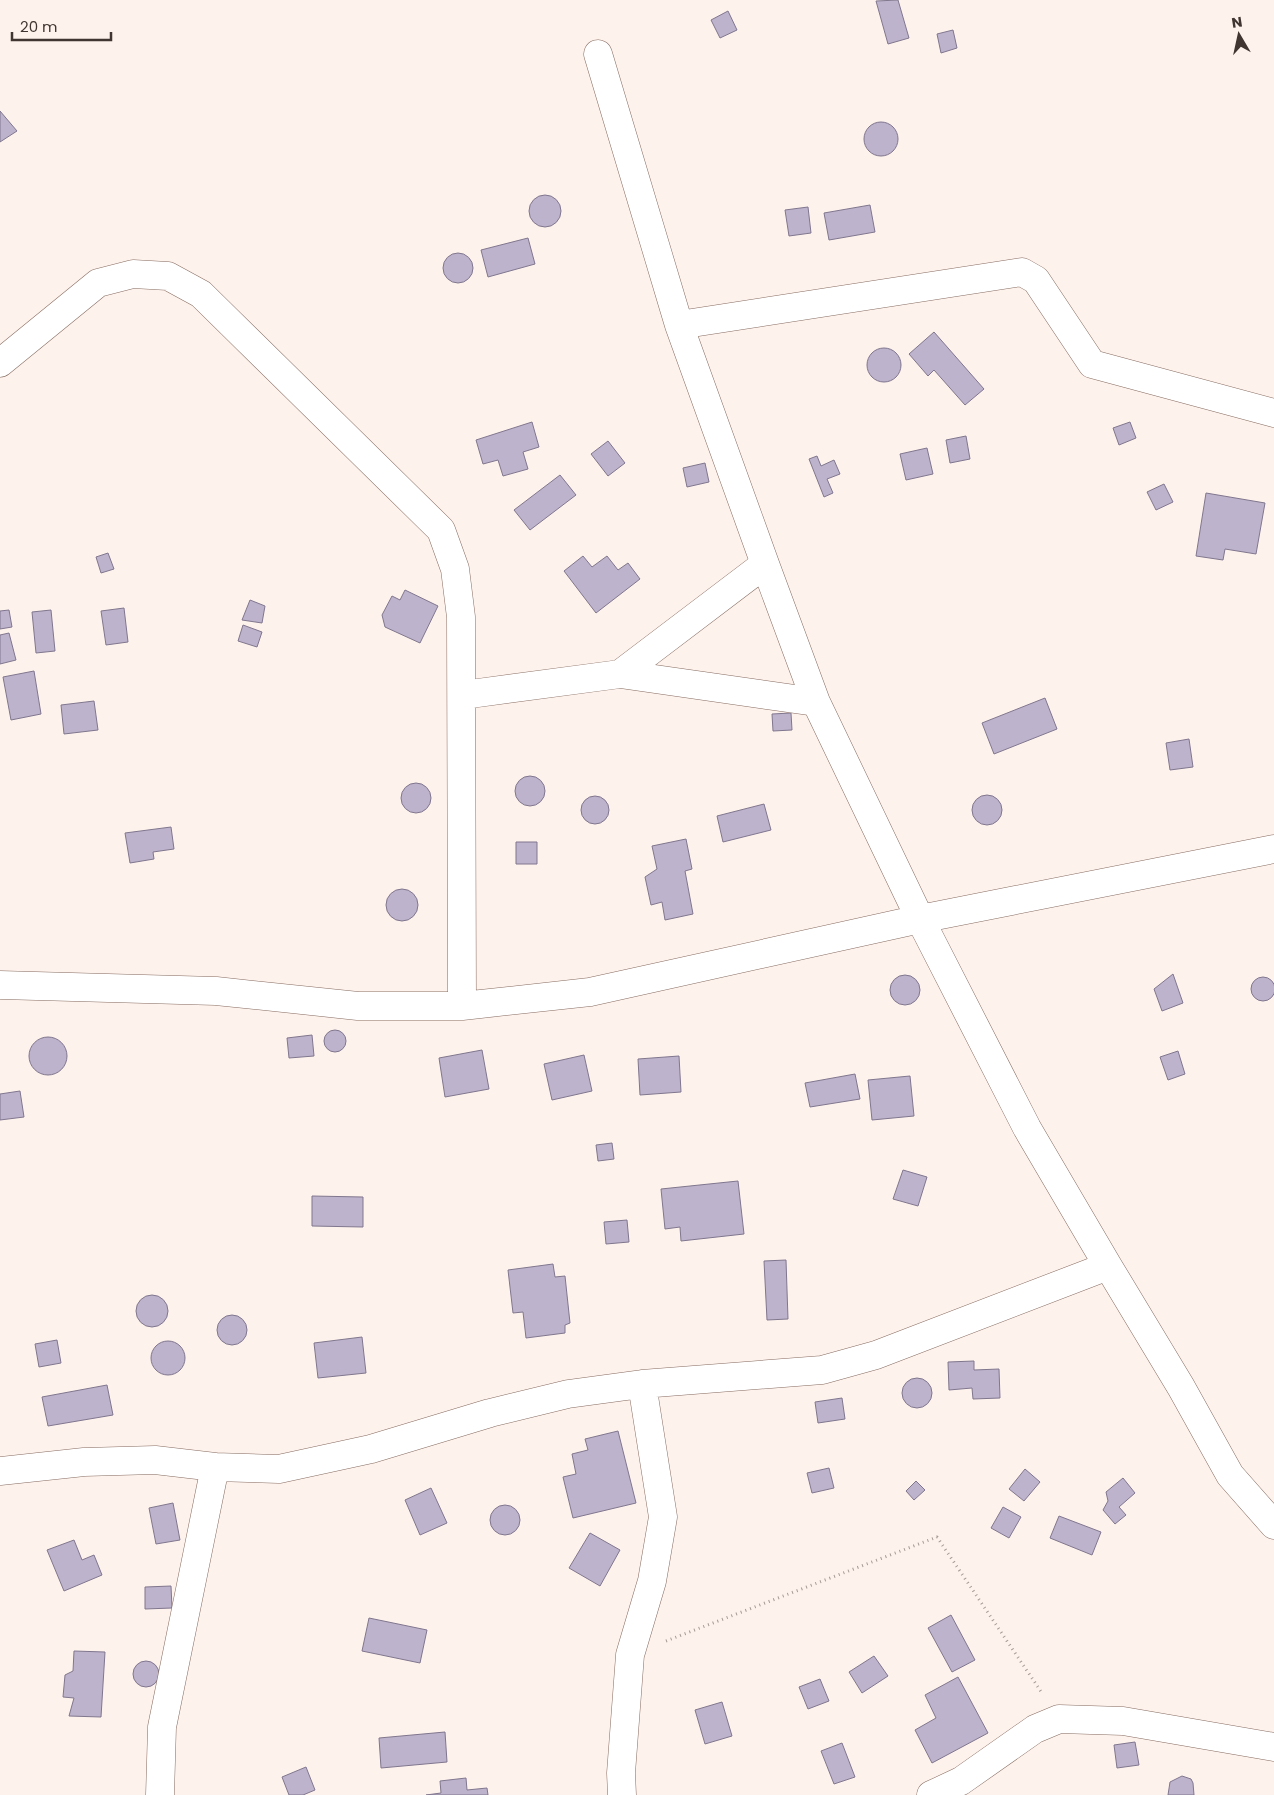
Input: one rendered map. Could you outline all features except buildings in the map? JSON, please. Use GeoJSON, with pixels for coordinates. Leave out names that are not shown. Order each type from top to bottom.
{"type":"FeatureCollection","features":[{"type":"Feature","properties":{"kind":"street"},"geometry":{"type":"LineString","coordinates":[[598,54],[679,325],[816,702],[920,919],[1027,1128],[1181,1387],[1230,1475],[1274,1525]]}},
{"type":"Feature","properties":{"kind":"street"},"geometry":{"type":"LineString","coordinates":[[679,325],[1022,272],[1036,280],[1092,364],[1274,413]]}},
{"type":"Feature","properties":{"kind":"street"},"geometry":{"type":"LineString","coordinates":[[0,363],[98,282],[133,274],[168,276],[201,294],[441,530],[455,569],[461,617],[463,695],[462,1006]]}},
{"type":"Feature","properties":{"kind":"street"},"geometry":{"type":"LineString","coordinates":[[620,674],[765,564]]}},
{"type":"Feature","properties":{"kind":"street"},"geometry":{"type":"LineString","coordinates":[[463,695],[620,674],[816,702]]}},
{"type":"Feature","properties":{"kind":"street"},"geometry":{"type":"LineString","coordinates":[[0,985],[216,991],[358,1006],[462,1006],[590,992],[920,919],[1274,850]]}},
{"type":"Feature","properties":{"kind":"street"},"geometry":{"type":"LineString","coordinates":[[0,1471],[84,1462],[155,1460],[215,1467],[279,1469],[371,1449],[490,1413],[559,1396],[642,1384],[822,1370],[876,1355],[1108,1266]]}},
{"type":"Feature","properties":{"kind":"street"},"geometry":{"type":"LineString","coordinates":[[622,1795],[620,1773],[630,1655],[652,1580],[663,1517],[642,1384]]}},
{"type":"Feature","properties":{"kind":"street"},"geometry":{"type":"LineString","coordinates":[[160,1795],[162,1727],[215,1467]]}},
{"type":"Feature","properties":{"kind":"street"},"geometry":{"type":"LineString","coordinates":[[930,1795],[961,1781],[1035,1729],[1059,1719],[1123,1721],[1274,1747]]}},
{"type":"Feature","properties":{"kind":"path"},"geometry":{"type":"LineString","coordinates":[[630,1655],[937,1537],[1059,1719]]}}]}
